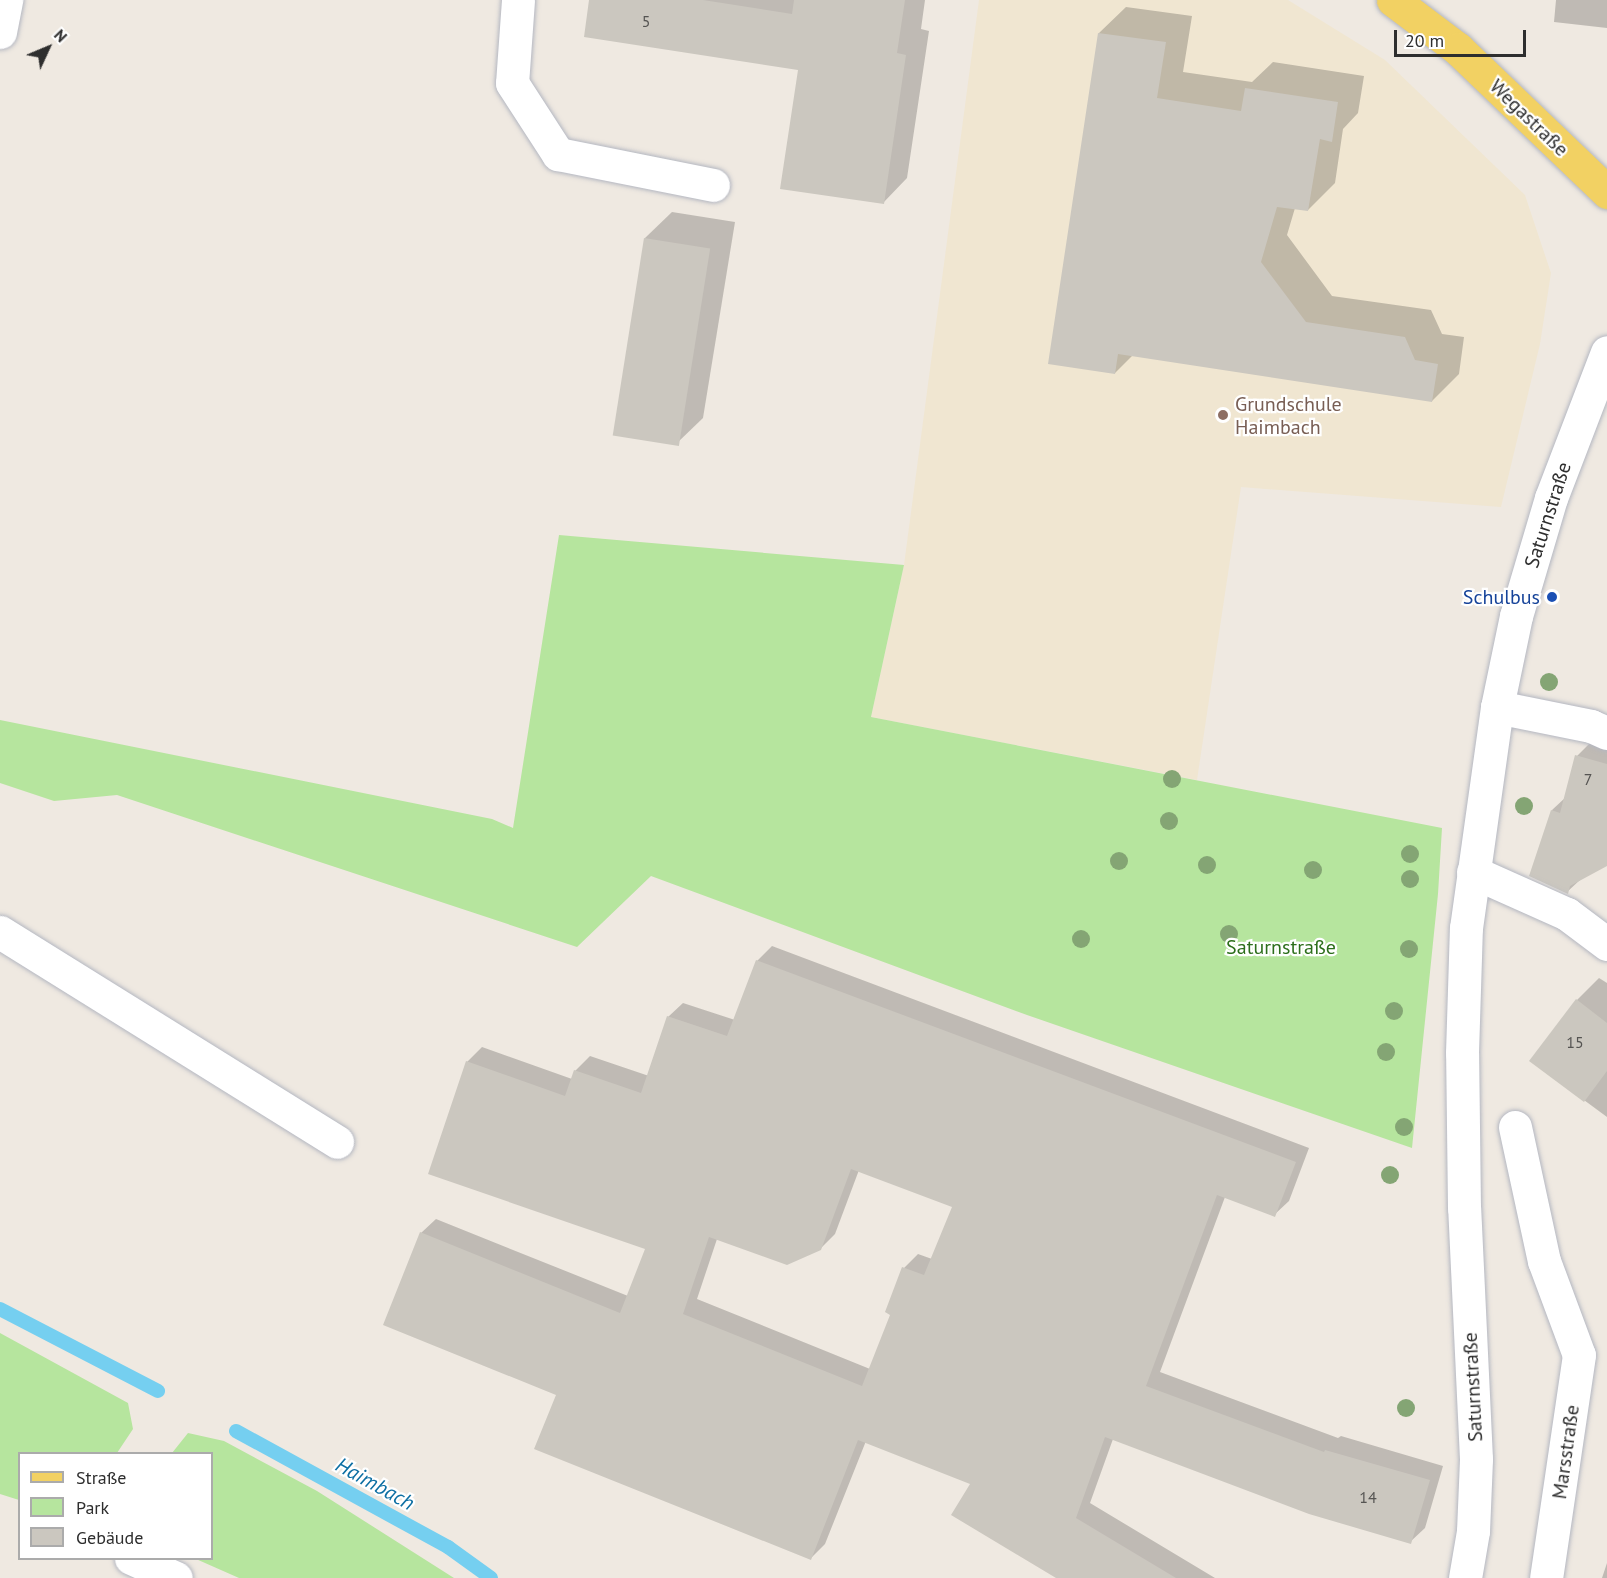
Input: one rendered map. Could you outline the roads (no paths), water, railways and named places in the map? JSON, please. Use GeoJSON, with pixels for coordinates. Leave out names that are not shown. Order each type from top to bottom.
{"type":"FeatureCollection","features":[{"type":"Feature","properties":{"kind":"main road","name":"Wegastraße"},"geometry":{"type":"LineString","coordinates":[[1393,0],[1458,49],[1607,192]]}},
{"type":"Feature","properties":{"kind":"street"},"geometry":{"type":"LineString","coordinates":[[0,32],[6,0]]}},
{"type":"Feature","properties":{"kind":"street"},"geometry":{"type":"LineString","coordinates":[[518,0],[512,83],[558,154],[713,185]]}},
{"type":"Feature","properties":{"kind":"street","name":"Saturnstraße"},"geometry":{"type":"LineString","coordinates":[[1465,1578],[1473,1531],[1476,1459],[1464,1208],[1462,1053],[1466,928],[1497,707],[1516,616],[1551,498],[1607,351]]}},
{"type":"Feature","properties":{"kind":"street"},"geometry":{"type":"LineString","coordinates":[[1497,707],[1591,726],[1607,733]]}},
{"type":"Feature","properties":{"kind":"street"},"geometry":{"type":"LineString","coordinates":[[1473,872],[1567,914],[1607,944]]}},
{"type":"Feature","properties":{"kind":"street"},"geometry":{"type":"LineString","coordinates":[[0,932],[337,1142]]}},
{"type":"Feature","properties":{"kind":"street"},"geometry":{"type":"LineString","coordinates":[[1515,1127],[1544,1261],[1593,1358]]}},
{"type":"Feature","properties":{"kind":"street","name":"Marsstraße"},"geometry":{"type":"LineString","coordinates":[[1546,1578],[1593,1358]]}},
{"type":"Feature","properties":{"kind":"street"},"geometry":{"type":"LineString","coordinates":[[136,1560],[176,1578]]}},
{"type":"Feature","properties":{"kind":"waterway","name":"Haimbach"},"geometry":{"type":"LineString","coordinates":[[0,1309],[158,1391]]}},
{"type":"Feature","properties":{"kind":"waterway","name":"Haimbach"},"geometry":{"type":"LineString","coordinates":[[236,1431],[448,1547],[491,1578]]}},
{"type":"Feature","properties":{"kind":"place","name":"Grundschule Haimbach"},"geometry":{"type":"Point","coordinates":[1223,415]}},
{"type":"Feature","properties":{"kind":"place","name":"Schulbus"},"geometry":{"type":"Point","coordinates":[1552,597]}}]}
